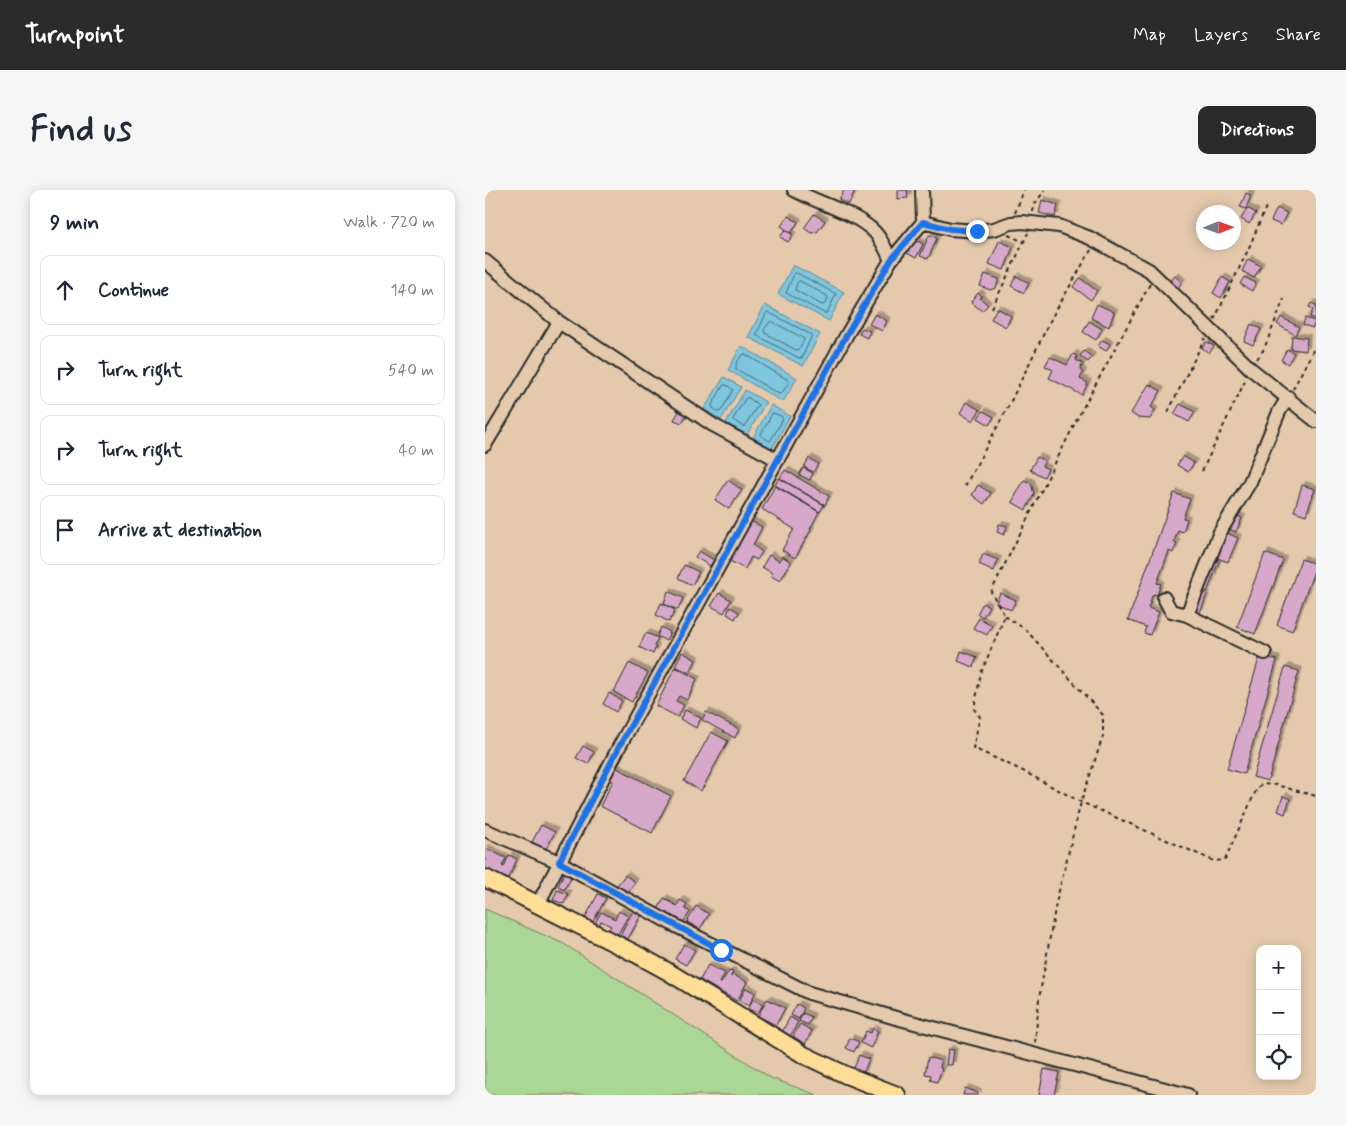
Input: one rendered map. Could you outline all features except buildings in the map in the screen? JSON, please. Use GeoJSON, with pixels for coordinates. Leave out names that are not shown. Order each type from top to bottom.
{"type":"FeatureCollection","features":[{"type":"Feature","properties":{"kind":"main road"},"geometry":{"type":"LineString","coordinates":[[485,878],[667,971],[803,1055],[846,1075],[897,1095]]}},
{"type":"Feature","properties":{"kind":"street"},"geometry":{"type":"LineString","coordinates":[[794,190],[870,227],[879,238],[891,260]]}},
{"type":"Feature","properties":{"kind":"street"},"geometry":{"type":"LineString","coordinates":[[538,904],[619,747],[846,336],[891,260],[923,222],[922,190]]}},
{"type":"Feature","properties":{"kind":"street"},"geometry":{"type":"LineString","coordinates":[[923,222],[950,229],[977,231],[1010,229],[1033,223],[1059,226],[1096,241],[1149,270],[1251,368],[1316,421]]}},
{"type":"Feature","properties":{"kind":"street"},"geometry":{"type":"LineString","coordinates":[[485,261],[559,322],[713,425],[778,460]]}},
{"type":"Feature","properties":{"kind":"street"},"geometry":{"type":"LineString","coordinates":[[485,445],[559,322]]}},
{"type":"Feature","properties":{"kind":"street"},"geometry":{"type":"LineString","coordinates":[[1187,615],[1220,532],[1250,482],[1279,412],[1288,397]]}},
{"type":"Feature","properties":{"kind":"street"},"geometry":{"type":"LineString","coordinates":[[1164,598],[1171,611],[1187,615],[1265,653]]}},
{"type":"Feature","properties":{"kind":"street"},"geometry":{"type":"LineString","coordinates":[[485,830],[559,862],[721,950],[809,993],[1188,1095]]}},
{"type":"Feature","properties":{"kind":"path"},"geometry":{"type":"LineString","coordinates":[[1024,190],[1010,229],[1024,242]]}},
{"type":"Feature","properties":{"kind":"path"},"geometry":{"type":"LineString","coordinates":[[993,308],[1033,223],[1034,205],[1045,190]]}},
{"type":"Feature","properties":{"kind":"path"},"geometry":{"type":"LineString","coordinates":[[1168,412],[1248,250],[1266,207]]}},
{"type":"Feature","properties":{"kind":"path"},"geometry":{"type":"LineString","coordinates":[[965,486],[1008,407],[1052,317],[1096,241]]}},
{"type":"Feature","properties":{"kind":"path"},"geometry":{"type":"LineString","coordinates":[[1034,1055],[1039,999],[1056,903],[1081,802],[1103,736],[1103,715],[1025,629],[1005,616],[991,592],[1078,417],[1155,276]]}},
{"type":"Feature","properties":{"kind":"path"},"geometry":{"type":"LineString","coordinates":[[1203,472],[1251,368],[1263,349],[1284,299]]}},
{"type":"Feature","properties":{"kind":"path"},"geometry":{"type":"LineString","coordinates":[[1288,397],[1316,345]]}},
{"type":"Feature","properties":{"kind":"path"},"geometry":{"type":"LineString","coordinates":[[1005,616],[981,673],[974,709],[980,717],[973,748],[1021,770],[1081,802],[1214,861],[1225,860],[1257,788],[1262,784],[1276,785],[1316,796]]}},
{"type":"Feature","properties":{"kind":"green space"},"geometry":{"type":"Polygon","coordinates":[[[485,909],[564,944],[771,1078],[817,1095],[485,1095],[485,909]]]}},
{"type":"Feature","properties":{"kind":"water"},"geometry":{"type":"Polygon","coordinates":[[[793,265],[844,292],[829,321],[778,294],[793,265]]]}},
{"type":"Feature","properties":{"kind":"water"},"geometry":{"type":"Polygon","coordinates":[[[765,305],[820,334],[803,366],[748,337],[765,305]]]}},
{"type":"Feature","properties":{"kind":"water"},"geometry":{"type":"Polygon","coordinates":[[[741,346],[797,378],[783,402],[728,370],[741,346]]]}},
{"type":"Feature","properties":{"kind":"water"},"geometry":{"type":"Polygon","coordinates":[[[724,377],[741,387],[721,420],[704,409],[724,377]]]}},
{"type":"Feature","properties":{"kind":"water"},"geometry":{"type":"Polygon","coordinates":[[[745,390],[766,402],[747,435],[726,423],[745,390]]]}},
{"type":"Feature","properties":{"kind":"water"},"geometry":{"type":"Polygon","coordinates":[[[771,405],[790,416],[772,449],[753,438],[771,405]]]}},
{"type":"Feature","properties":{"kind":"route"},"geometry":{"type":"LineString","coordinates":[[721,950],[559,862],[619,747],[846,336],[891,260],[923,222],[950,229],[977,231]]}}]}
